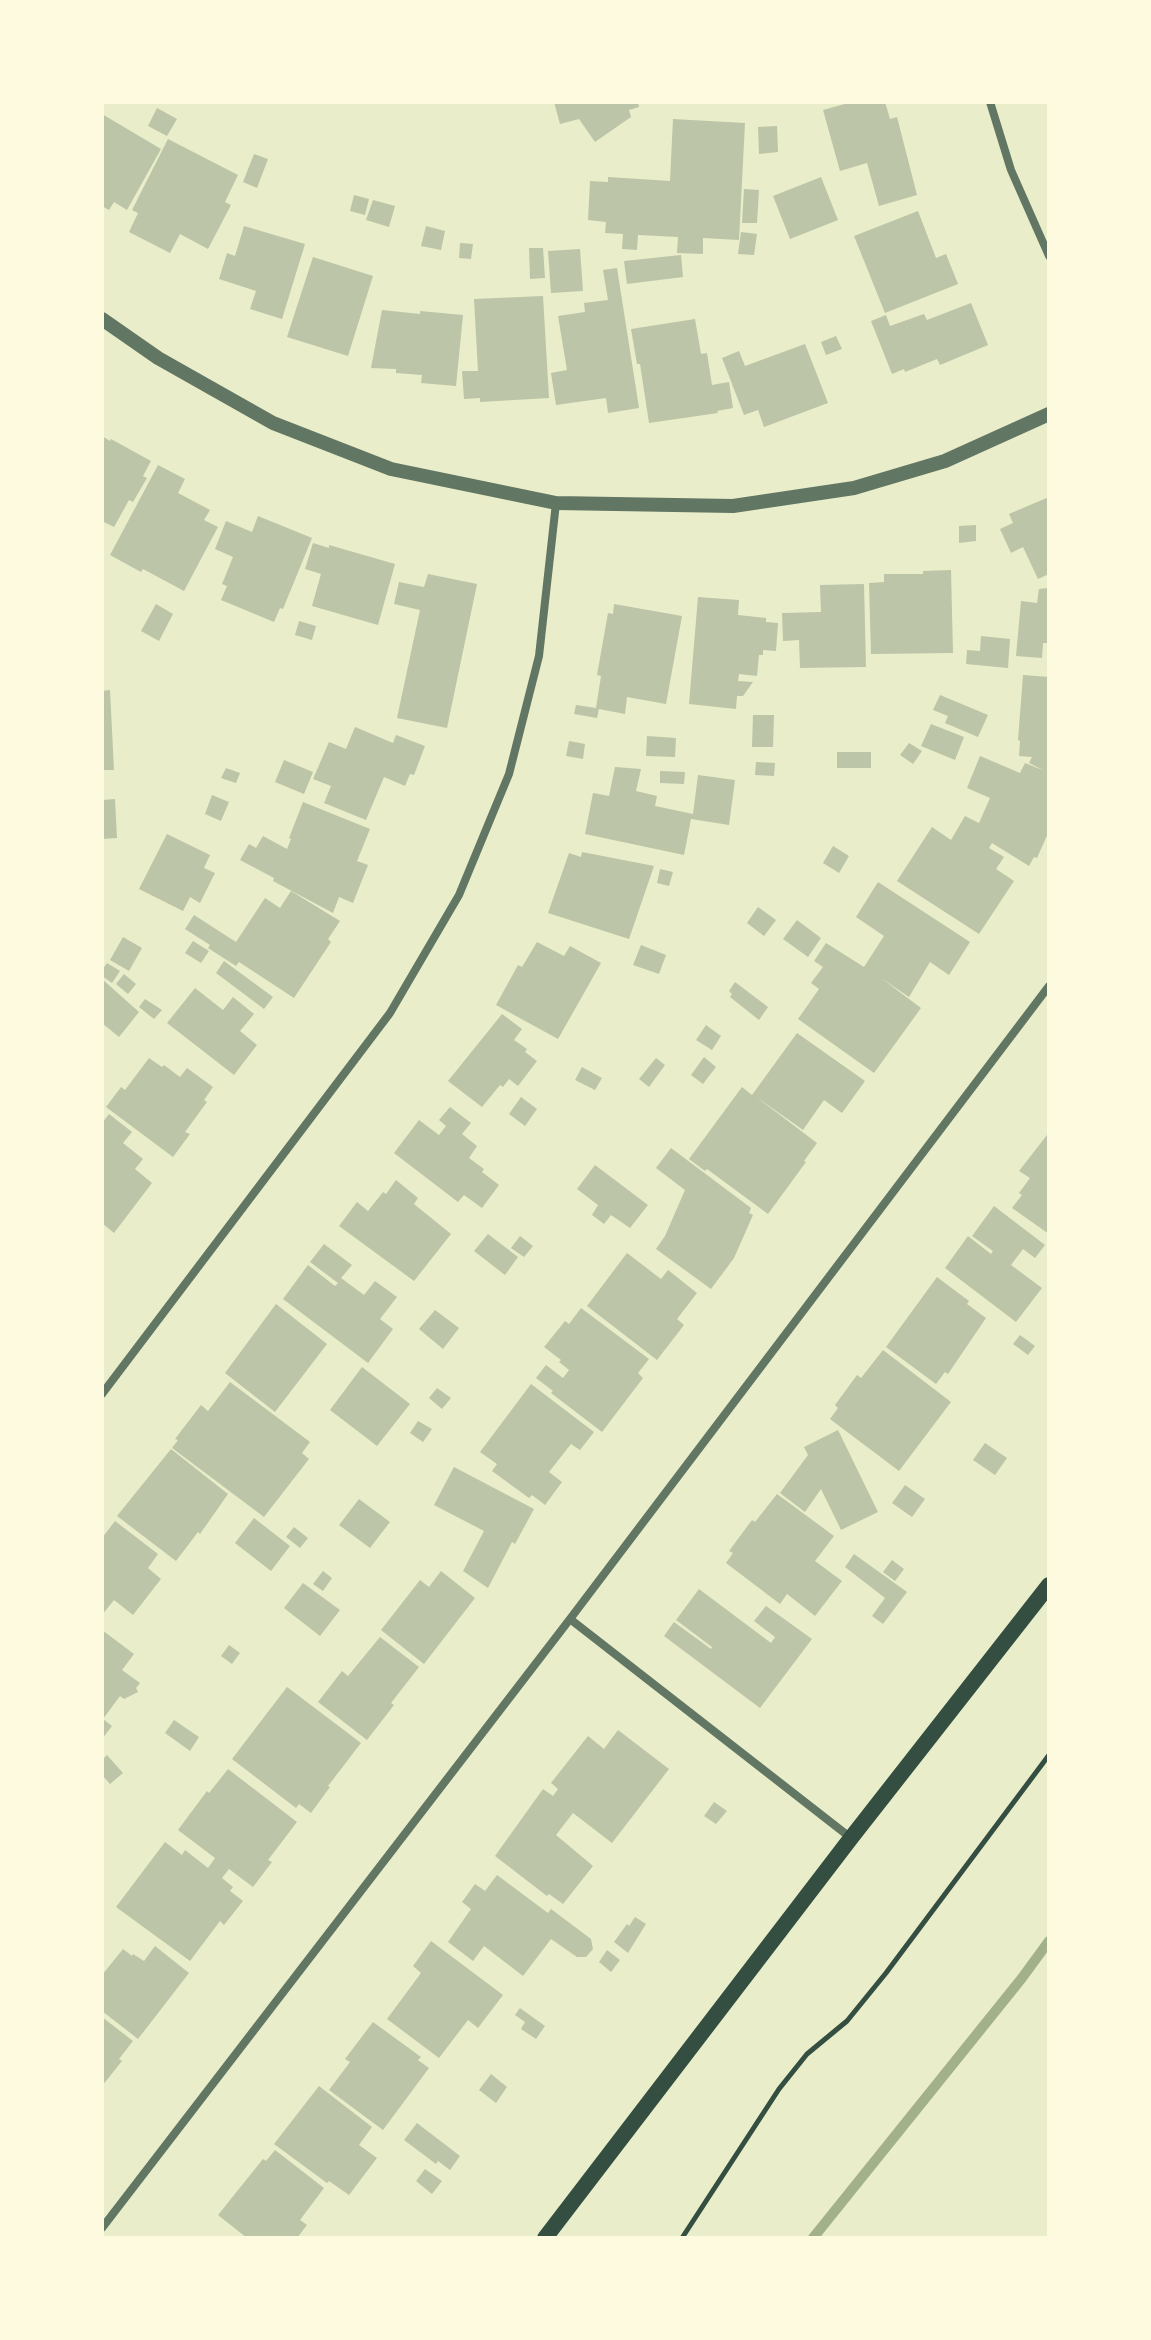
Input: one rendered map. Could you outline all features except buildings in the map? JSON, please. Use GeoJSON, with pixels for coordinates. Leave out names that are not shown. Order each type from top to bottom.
{"type":"FeatureCollection","features":[{"type":"Feature","properties":{"kind":"main road"},"geometry":{"type":"LineString","coordinates":[[545,2238],[1049,1585]]}},
{"type":"Feature","properties":{"kind":"street"},"geometry":{"type":"LineString","coordinates":[[990,102],[1011,170],[1049,256]]}},
{"type":"Feature","properties":{"kind":"street"},"geometry":{"type":"LineString","coordinates":[[102,319],[158,358],[273,423],[391,469],[556,503],[733,506],[854,488],[945,461],[1049,414]]}},
{"type":"Feature","properties":{"kind":"street"},"geometry":{"type":"LineString","coordinates":[[102,1394],[390,1013],[459,895],[509,774],[539,656],[556,503]]}},
{"type":"Feature","properties":{"kind":"street"},"geometry":{"type":"LineString","coordinates":[[102,2228],[570,1619],[1049,986]]}},
{"type":"Feature","properties":{"kind":"street"},"geometry":{"type":"LineString","coordinates":[[570,1619],[851,1838]]}},
{"type":"Feature","properties":{"kind":"path"},"geometry":{"type":"LineString","coordinates":[[682,2238],[779,2089],[807,2054],[847,2021],[886,1973],[1049,1755]]}},
{"type":"Feature","properties":{"kind":"waterway"},"geometry":{"type":"LineString","coordinates":[[813,2238],[1049,1941]]}}]}
